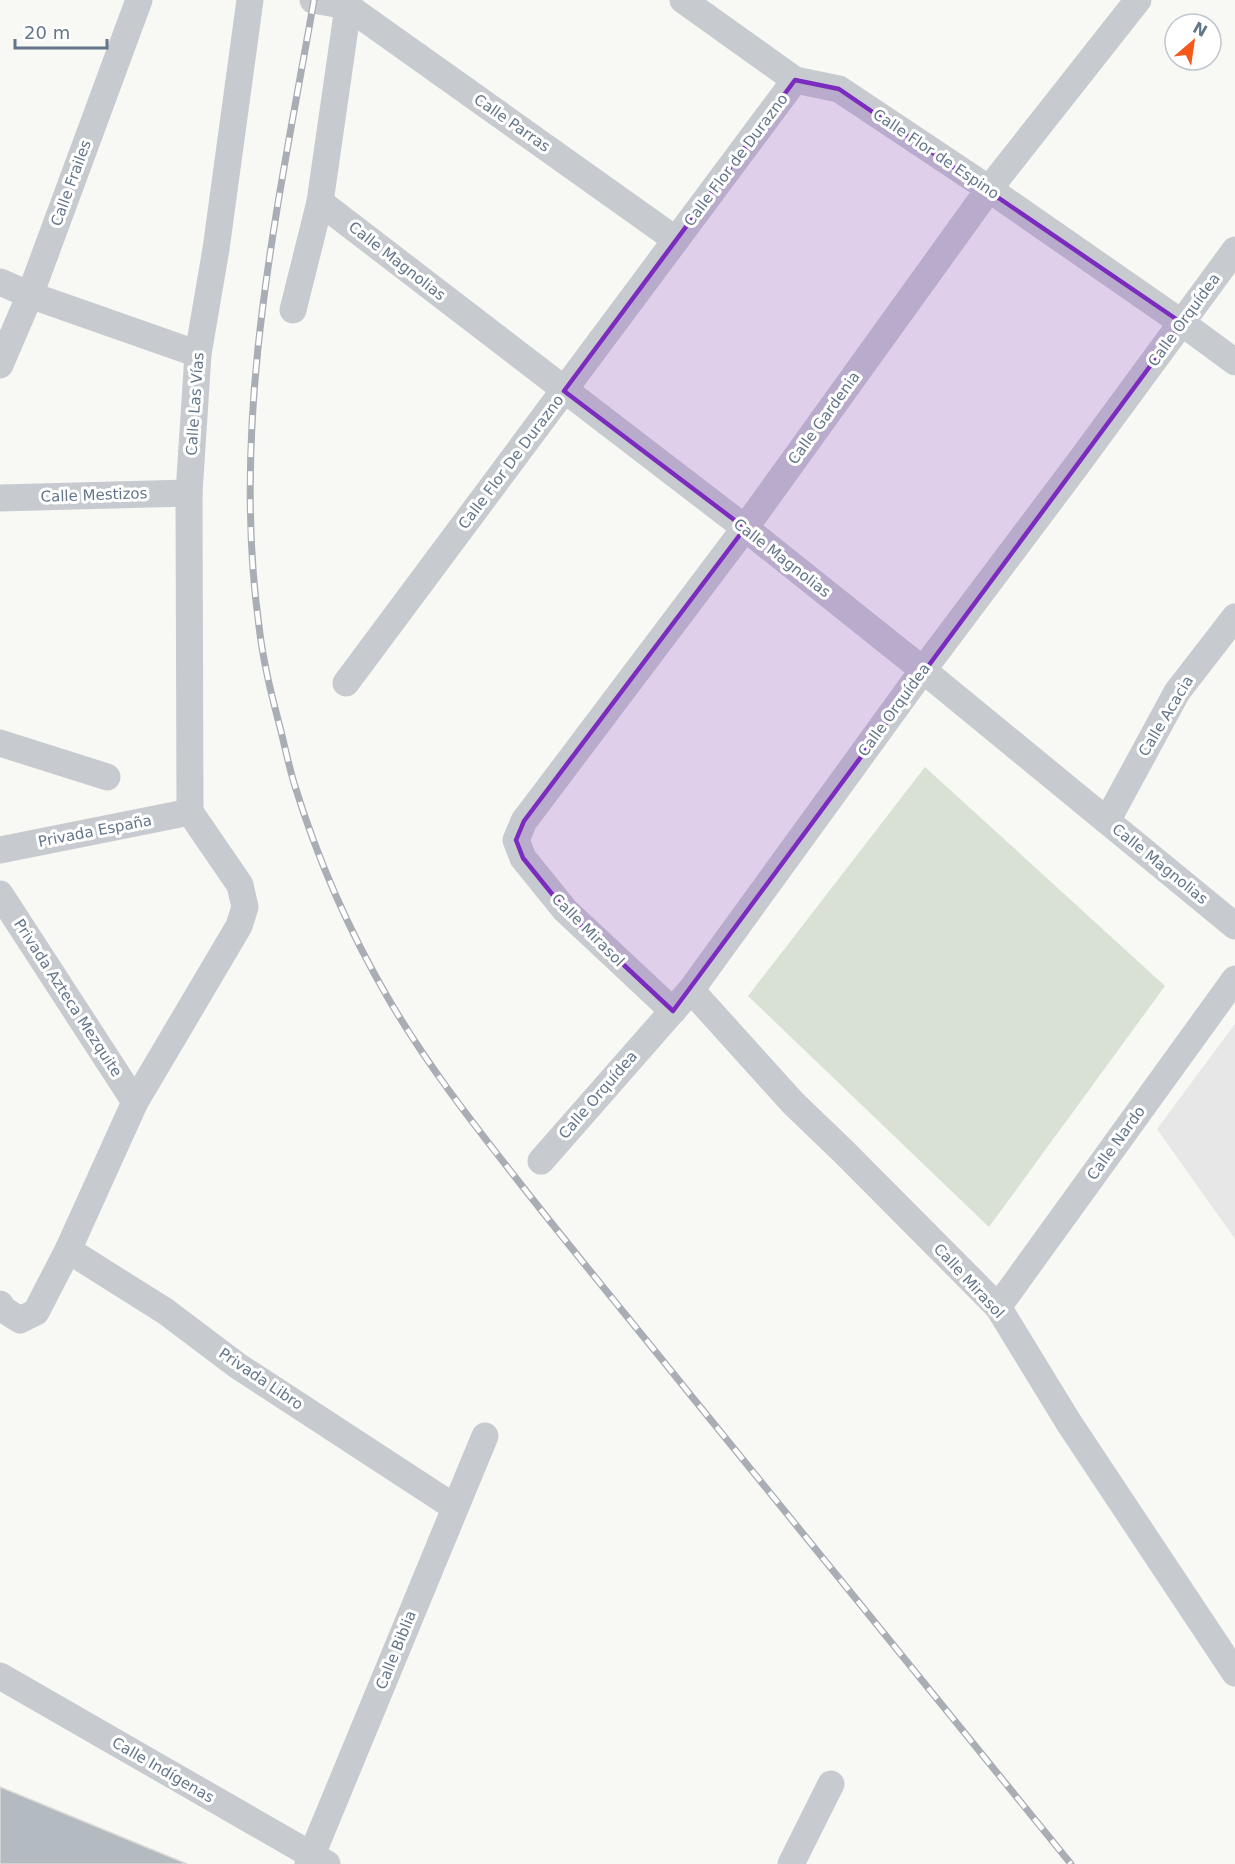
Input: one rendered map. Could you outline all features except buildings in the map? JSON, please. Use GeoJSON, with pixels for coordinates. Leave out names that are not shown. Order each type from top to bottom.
{"type":"FeatureCollection","features":[{"type":"Feature","properties":{"kind":"street","name":"Calle Frailes"},"geometry":{"type":"LineString","coordinates":[[0,365],[30,295],[139,0]]}},
{"type":"Feature","properties":{"kind":"street","name":"Calle Las Vías"},"geometry":{"type":"LineString","coordinates":[[190,812],[189,493],[198,354],[216,249],[250,0]]}},
{"type":"Feature","properties":{"kind":"street"},"geometry":{"type":"LineString","coordinates":[[293,310],[320,202],[348,3],[313,0]]}},
{"type":"Feature","properties":{"kind":"street","name":"Calle Flor de Espino"},"geometry":{"type":"LineString","coordinates":[[683,0],[795,80],[839,89],[989,189],[1235,362]]}},
{"type":"Feature","properties":{"kind":"street","name":"Calle Gardenia"},"geometry":{"type":"LineString","coordinates":[[516,840],[524,821],[745,528],[989,189],[1138,0]]}},
{"type":"Feature","properties":{"kind":"street","name":"Calle Parras"},"geometry":{"type":"LineString","coordinates":[[348,3],[676,240]]}},
{"type":"Feature","properties":{"kind":"street","name":"Calle Flor de Durazno"},"geometry":{"type":"LineString","coordinates":[[676,240],[795,80]]}},
{"type":"Feature","properties":{"kind":"street","name":"Calle Magnolias"},"geometry":{"type":"LineString","coordinates":[[320,202],[745,528],[923,670],[1235,927]]}},
{"type":"Feature","properties":{"kind":"street","name":"Calle Flor De Durazno"},"geometry":{"type":"LineString","coordinates":[[346,683],[676,240]]}},
{"type":"Feature","properties":{"kind":"street","name":"Calle Orquídea"},"geometry":{"type":"LineString","coordinates":[[541,1161],[691,990],[923,670],[1235,250]]}},
{"type":"Feature","properties":{"kind":"street"},"geometry":{"type":"LineString","coordinates":[[0,282],[30,295],[198,354]]}},
{"type":"Feature","properties":{"kind":"street","name":"Calle Mestizos"},"geometry":{"type":"LineString","coordinates":[[0,498],[189,493]]}},
{"type":"Feature","properties":{"kind":"street","name":"Calle Acacia"},"geometry":{"type":"LineString","coordinates":[[1107,821],[1177,692],[1235,617]]}},
{"type":"Feature","properties":{"kind":"street"},"geometry":{"type":"LineString","coordinates":[[0,742],[107,777]]}},
{"type":"Feature","properties":{"kind":"street"},"geometry":{"type":"LineString","coordinates":[[0,1304],[3,1309],[20,1320],[36,1312],[68,1250],[135,1102],[239,926],[245,907],[240,885],[190,812]]}},
{"type":"Feature","properties":{"kind":"street","name":"Privada España"},"geometry":{"type":"LineString","coordinates":[[0,850],[190,812]]}},
{"type":"Feature","properties":{"kind":"street","name":"Calle Mirasol"},"geometry":{"type":"LineString","coordinates":[[516,840],[523,858],[565,910],[673,1011]]}},
{"type":"Feature","properties":{"kind":"street","name":"Privada Azteca Mezquite"},"geometry":{"type":"LineString","coordinates":[[0,894],[135,1102]]}},
{"type":"Feature","properties":{"kind":"street","name":"Calle Nardo"},"geometry":{"type":"LineString","coordinates":[[998,1307],[1235,979]]}},
{"type":"Feature","properties":{"kind":"street","name":"Calle Mirasol"},"geometry":{"type":"LineString","coordinates":[[691,990],[793,1103],[998,1307],[1069,1423],[1235,1673]]}},
{"type":"Feature","properties":{"kind":"street","name":"Privada Libro"},"geometry":{"type":"LineString","coordinates":[[68,1250],[165,1311],[238,1366],[454,1507]]}},
{"type":"Feature","properties":{"kind":"street","name":"Calle Biblia"},"geometry":{"type":"LineString","coordinates":[[316,1861],[454,1507],[485,1436]]}},
{"type":"Feature","properties":{"kind":"street","name":"Calle Indígenas"},"geometry":{"type":"LineString","coordinates":[[0,1676],[316,1861]]}},
{"type":"Feature","properties":{"kind":"street"},"geometry":{"type":"LineString","coordinates":[[791,1864],[831,1784]]}},
{"type":"Feature","properties":{"kind":"highlighted area"},"geometry":{"type":"Polygon","coordinates":[[[795,80],[839,89],[1182,323],[673,1011],[565,910],[523,858],[516,840],[524,821],[745,528],[564,391],[795,80]]]}},
{"type":"Feature","properties":{"kind":"shaded area"},"geometry":{"type":"Polygon","coordinates":[[[925,767],[1165,986],[989,1227],[748,996],[925,767]]]}},
{"type":"Feature","properties":{"kind":"shaded area"},"geometry":{"type":"Polygon","coordinates":[[[1235,1024],[1235,1239],[1157,1129],[1235,1024]]]}},
{"type":"Feature","properties":{"kind":"railway"},"geometry":{"type":"LineString","coordinates":[[314,0],[286,155],[262,312],[254,390],[250,469],[252,548],[263,653],[292,777],[324,866],[347,920],[388,998],[416,1044],[463,1109],[579,1258],[1071,1864]]}}]}
